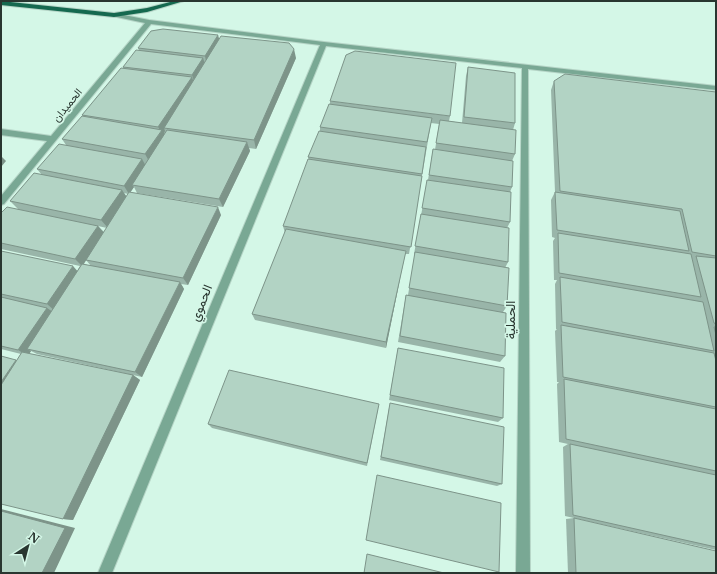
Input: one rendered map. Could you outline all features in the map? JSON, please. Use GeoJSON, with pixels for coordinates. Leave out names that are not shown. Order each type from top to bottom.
{"type":"FeatureCollection","features":[{"type":"Feature","properties":{"kind":"main road"},"geometry":{"type":"LineString","coordinates":[[1,3],[114,15],[147,10],[181,1]]}},
{"type":"Feature","properties":{"kind":"street"},"geometry":{"type":"LineString","coordinates":[[114,15],[149,22],[324,44],[716,88]]}},
{"type":"Feature","properties":{"kind":"street","name":"الحميدان"},"geometry":{"type":"LineString","coordinates":[[1,202],[149,22]]}},
{"type":"Feature","properties":{"kind":"street","name":"الحموي"},"geometry":{"type":"LineString","coordinates":[[105,573],[324,44]]}},
{"type":"Feature","properties":{"kind":"street","name":"الحملية"},"geometry":{"type":"LineString","coordinates":[[523,573],[525,67]]}},
{"type":"Feature","properties":{"kind":"street"},"geometry":{"type":"LineString","coordinates":[[1,132],[53,139]]}},
{"type":"Feature","properties":{"kind":"building"},"geometry":{"type":"Polygon","coordinates":[[[163,29],[218,35],[205,56],[138,48],[151,31],[163,29]]]}},
{"type":"Feature","properties":{"kind":"building"},"geometry":{"type":"Polygon","coordinates":[[[221,36],[289,43],[294,49],[254,140],[164,128],[221,36]]]}},
{"type":"Feature","properties":{"kind":"building"},"geometry":{"type":"Polygon","coordinates":[[[136,50],[203,58],[192,75],[123,67],[136,50]]]}},
{"type":"Feature","properties":{"kind":"building"},"geometry":{"type":"Polygon","coordinates":[[[355,51],[456,63],[450,116],[330,101],[346,55],[355,51]]]}},
{"type":"Feature","properties":{"kind":"building"},"geometry":{"type":"Polygon","coordinates":[[[468,67],[515,73],[515,123],[464,117],[468,67]]]}},
{"type":"Feature","properties":{"kind":"building"},"geometry":{"type":"Polygon","coordinates":[[[121,68],[192,77],[158,127],[82,115],[121,68]]]}},
{"type":"Feature","properties":{"kind":"building"},"geometry":{"type":"Polygon","coordinates":[[[565,74],[716,92],[716,256],[692,252],[682,209],[560,191],[554,81],[565,74]]]}},
{"type":"Feature","properties":{"kind":"building"},"geometry":{"type":"Polygon","coordinates":[[[329,104],[432,118],[427,142],[320,127],[329,104]]]}},
{"type":"Feature","properties":{"kind":"building"},"geometry":{"type":"Polygon","coordinates":[[[82,116],[162,130],[145,154],[62,139],[82,116]]]}},
{"type":"Feature","properties":{"kind":"building"},"geometry":{"type":"Polygon","coordinates":[[[440,120],[516,130],[515,154],[436,143],[440,120]]]}},
{"type":"Feature","properties":{"kind":"building"},"geometry":{"type":"Polygon","coordinates":[[[167,130],[247,142],[219,199],[132,185],[167,130]]]}},
{"type":"Feature","properties":{"kind":"building"},"geometry":{"type":"Polygon","coordinates":[[[319,131],[426,147],[422,174],[308,157],[319,131]]]}},
{"type":"Feature","properties":{"kind":"building"},"geometry":{"type":"Polygon","coordinates":[[[59,144],[142,159],[124,186],[37,169],[59,144]]]}},
{"type":"Feature","properties":{"kind":"building"},"geometry":{"type":"Polygon","coordinates":[[[433,149],[513,161],[512,187],[429,175],[433,149]]]}},
{"type":"Feature","properties":{"kind":"building"},"geometry":{"type":"Polygon","coordinates":[[[308,159],[422,176],[411,247],[283,226],[308,159]]]}},
{"type":"Feature","properties":{"kind":"building"},"geometry":{"type":"Polygon","coordinates":[[[34,173],[122,190],[101,220],[10,201],[34,173]]]}},
{"type":"Feature","properties":{"kind":"building"},"geometry":{"type":"Polygon","coordinates":[[[427,180],[511,192],[510,222],[422,208],[427,180]]]}},
{"type":"Feature","properties":{"kind":"building"},"geometry":{"type":"Polygon","coordinates":[[[129,192],[218,207],[183,278],[86,260],[129,192]]]}},
{"type":"Feature","properties":{"kind":"building"},"geometry":{"type":"Polygon","coordinates":[[[555,192],[680,211],[689,251],[557,230],[555,192]]]}},
{"type":"Feature","properties":{"kind":"building"},"geometry":{"type":"Polygon","coordinates":[[[7,207],[98,226],[75,259],[1,243],[1,213],[7,207]]]}},
{"type":"Feature","properties":{"kind":"building"},"geometry":{"type":"Polygon","coordinates":[[[421,214],[509,228],[508,262],[415,246],[421,214]]]}},
{"type":"Feature","properties":{"kind":"building"},"geometry":{"type":"Polygon","coordinates":[[[286,229],[406,251],[386,342],[252,314],[286,229]]]}},
{"type":"Feature","properties":{"kind":"building"},"geometry":{"type":"Polygon","coordinates":[[[558,233],[691,254],[701,297],[559,273],[558,233]]]}},
{"type":"Feature","properties":{"kind":"building"},"geometry":{"type":"Polygon","coordinates":[[[1,251],[73,266],[47,304],[1,294],[1,251]]]}},
{"type":"Feature","properties":{"kind":"building"},"geometry":{"type":"Polygon","coordinates":[[[415,252],[509,268],[507,306],[409,288],[415,252]]]}},
{"type":"Feature","properties":{"kind":"building"},"geometry":{"type":"Polygon","coordinates":[[[696,256],[716,258],[716,324],[714,323],[696,256]]]}},
{"type":"Feature","properties":{"kind":"building"},"geometry":{"type":"Polygon","coordinates":[[[82,264],[180,282],[135,372],[27,349],[82,264]]]}},
{"type":"Feature","properties":{"kind":"building"},"geometry":{"type":"Polygon","coordinates":[[[560,277],[703,302],[714,351],[562,322],[560,277]]]}},
{"type":"Feature","properties":{"kind":"building"},"geometry":{"type":"Polygon","coordinates":[[[406,295],[506,313],[505,356],[400,336],[406,295]]]}},
{"type":"Feature","properties":{"kind":"building"},"geometry":{"type":"Polygon","coordinates":[[[1,297],[47,308],[18,350],[1,346],[1,297]]]}},
{"type":"Feature","properties":{"kind":"building"},"geometry":{"type":"Polygon","coordinates":[[[561,325],[714,353],[716,361],[716,407],[563,377],[561,325]]]}},
{"type":"Feature","properties":{"kind":"building"},"geometry":{"type":"Polygon","coordinates":[[[398,348],[504,368],[503,418],[390,395],[398,348]]]}},
{"type":"Feature","properties":{"kind":"building"},"geometry":{"type":"Polygon","coordinates":[[[22,352],[133,375],[63,519],[1,504],[1,385],[22,352]]]}},
{"type":"Feature","properties":{"kind":"building"},"geometry":{"type":"Polygon","coordinates":[[[1,356],[16,360],[1,382],[1,356]]]}},
{"type":"Feature","properties":{"kind":"building"},"geometry":{"type":"Polygon","coordinates":[[[229,370],[379,404],[367,463],[208,424],[229,370]]]}},
{"type":"Feature","properties":{"kind":"building"},"geometry":{"type":"Polygon","coordinates":[[[564,379],[716,409],[716,471],[566,439],[564,379]]]}},
{"type":"Feature","properties":{"kind":"building"},"geometry":{"type":"Polygon","coordinates":[[[390,403],[504,427],[502,484],[381,457],[390,403]]]}},
{"type":"Feature","properties":{"kind":"building"},"geometry":{"type":"Polygon","coordinates":[[[570,444],[716,475],[716,547],[573,515],[570,444]]]}},
{"type":"Feature","properties":{"kind":"building"},"geometry":{"type":"Polygon","coordinates":[[[377,475],[501,503],[499,572],[366,540],[377,475]]]}},
{"type":"Feature","properties":{"kind":"building"},"geometry":{"type":"Polygon","coordinates":[[[1,511],[65,528],[42,573],[1,573],[1,511]]]}},
{"type":"Feature","properties":{"kind":"building"},"geometry":{"type":"Polygon","coordinates":[[[574,518],[716,551],[716,573],[576,573],[574,518]]]}},
{"type":"Feature","properties":{"kind":"building"},"geometry":{"type":"Polygon","coordinates":[[[367,554],[444,573],[364,573],[367,554]]]}}]}
